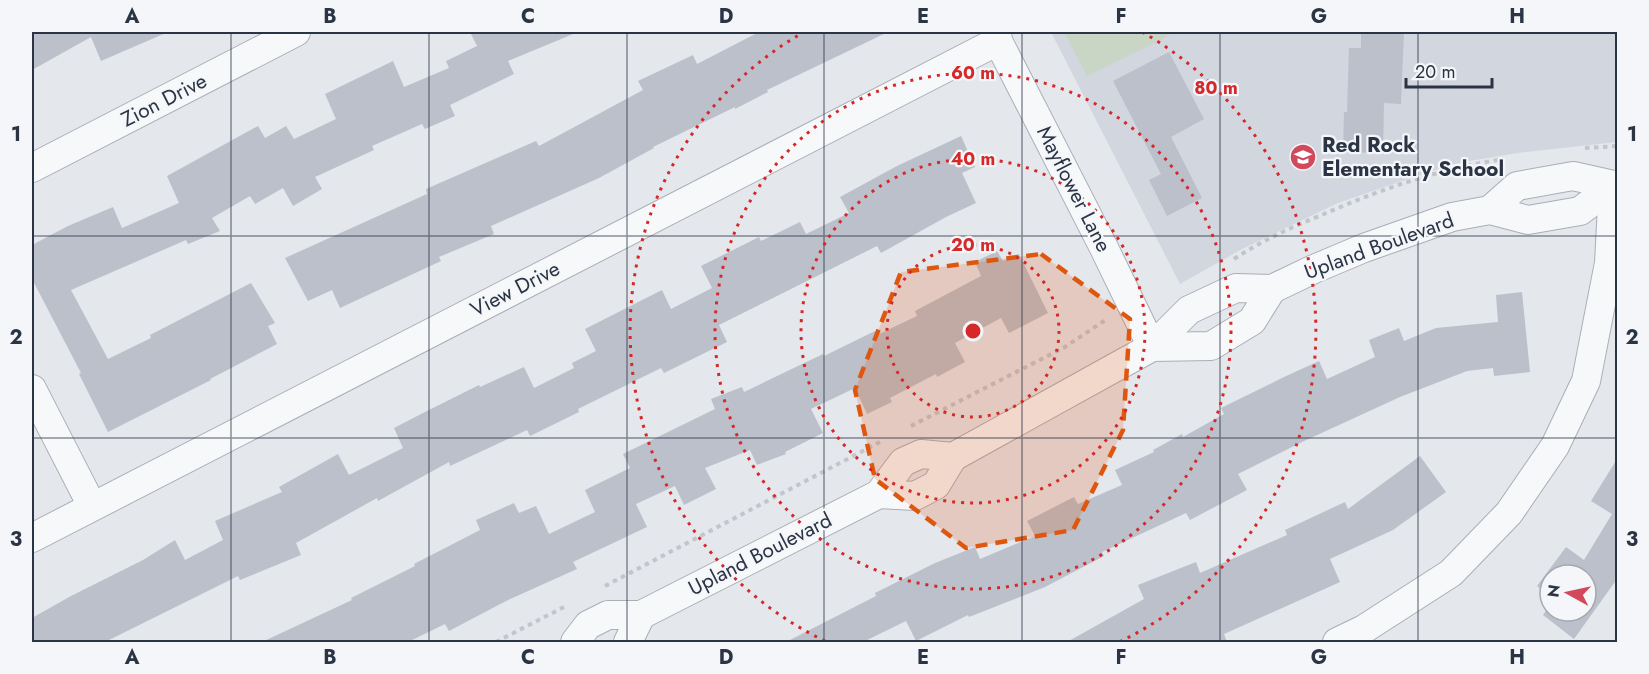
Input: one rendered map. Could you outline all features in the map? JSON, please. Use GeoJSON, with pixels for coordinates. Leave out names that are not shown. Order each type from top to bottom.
{"type":"FeatureCollection","features":[{"type":"Feature","properties":{"kind":"street","name":"Zion Drive"},"geometry":{"type":"LineString","coordinates":[[32,168],[296,32]]}},
{"type":"Feature","properties":{"kind":"street","name":"Mayflower Lane"},"geometry":{"type":"LineString","coordinates":[[998,36],[1152,347]]}},
{"type":"Feature","properties":{"kind":"street","name":"View Drive"},"geometry":{"type":"LineString","coordinates":[[32,537],[998,36]]}},
{"type":"Feature","properties":{"kind":"street","name":"Upland Boulevard"},"geometry":{"type":"LineString","coordinates":[[575,642],[588,625],[608,615],[641,615],[879,494],[915,496],[936,485],[952,457],[1152,347],[1193,308],[1236,288],[1272,289],[1364,248],[1452,217],[1490,210],[1528,220],[1580,211],[1616,186]]}},
{"type":"Feature","properties":{"kind":"street"},"geometry":{"type":"LineString","coordinates":[[1337,642],[1367,635],[1451,573],[1509,513],[1555,446],[1586,381],[1610,263],[1616,186]]}},
{"type":"Feature","properties":{"kind":"street","name":"Upland Boulevard"},"geometry":{"type":"LineString","coordinates":[[1152,347],[1211,346],[1252,321],[1272,289]]}},
{"type":"Feature","properties":{"kind":"street"},"geometry":{"type":"LineString","coordinates":[[32,388],[92,506]]}},
{"type":"Feature","properties":{"kind":"street"},"geometry":{"type":"LineString","coordinates":[[627,642],[641,615]]}},
{"type":"Feature","properties":{"kind":"path"},"geometry":{"type":"LineString","coordinates":[[1584,148],[1617,146]]}},
{"type":"Feature","properties":{"kind":"path"},"geometry":{"type":"LineString","coordinates":[[1232,260],[1260,242],[1361,198],[1440,172],[1486,161],[1506,159]]}},
{"type":"Feature","properties":{"kind":"path"},"geometry":{"type":"LineString","coordinates":[[907,428],[1065,347],[1107,319]]}},
{"type":"Feature","properties":{"kind":"path"},"geometry":{"type":"LineString","coordinates":[[596,591],[886,439]]}},
{"type":"Feature","properties":{"kind":"path"},"geometry":{"type":"LineString","coordinates":[[496,642],[565,607]]}},
{"type":"Feature","properties":{"kind":"highlighted area"},"geometry":{"type":"Polygon","coordinates":[[[1041,254],[1130,319],[1123,430],[1073,530],[966,548],[875,479],[855,390],[901,272],[1041,254]]]}},
{"type":"Feature","properties":{"kind":"shaded area","name":"Red Rock Elementary School"},"geometry":{"type":"Polygon","coordinates":[[[1051,32],[1617,32],[1617,142],[1518,153],[1463,162],[1422,174],[1338,203],[1242,249],[1180,284],[1051,32]]]}},
{"type":"Feature","properties":{"kind":"green space"},"geometry":{"type":"Polygon","coordinates":[[[1064,32],[1174,32],[1087,76],[1064,32]]]}},
{"type":"Feature","properties":{"kind":"building"},"geometry":{"type":"Polygon","coordinates":[[[32,32],[168,32],[101,61],[91,37],[32,70],[32,32]]]}},
{"type":"Feature","properties":{"kind":"building"},"geometry":{"type":"Polygon","coordinates":[[[470,32],[578,32],[508,61],[514,74],[450,105],[455,116],[425,129],[422,124],[372,146],[374,150],[315,177],[322,189],[293,206],[283,188],[255,204],[250,196],[212,218],[220,231],[188,244],[186,240],[71,290],[108,359],[251,283],[275,323],[268,326],[277,344],[108,432],[79,374],[81,373],[32,279],[32,245],[68,226],[113,207],[122,228],[179,203],[167,176],[258,126],[265,138],[286,126],[294,139],[336,119],[325,94],[393,61],[404,87],[449,68],[446,61],[477,46],[470,32]]]}},
{"type":"Feature","properties":{"kind":"building"},"geometry":{"type":"Polygon","coordinates":[[[759,32],[888,32],[767,90],[768,92],[735,109],[735,107],[653,147],[599,178],[491,226],[494,234],[439,257],[441,261],[340,308],[332,290],[308,301],[285,258],[427,194],[426,189],[536,141],[539,146],[643,90],[638,81],[693,55],[697,64],[759,32]]]}},
{"type":"Feature","properties":{"kind":"building"},"geometry":{"type":"Polygon","coordinates":[[[1361,32],[1404,32],[1401,104],[1384,103],[1383,153],[1343,152],[1349,48],[1361,48],[1361,32]]]}},
{"type":"Feature","properties":{"kind":"building"},"geometry":{"type":"Polygon","coordinates":[[[1169,52],[1204,119],[1171,137],[1202,198],[1167,216],[1149,180],[1161,174],[1113,81],[1169,52]]]}},
{"type":"Feature","properties":{"kind":"building"},"geometry":{"type":"Polygon","coordinates":[[[961,136],[975,167],[962,173],[976,203],[881,253],[877,246],[719,325],[727,342],[664,373],[661,368],[578,409],[579,412],[530,436],[527,430],[450,466],[449,462],[378,501],[377,498],[296,543],[301,555],[240,580],[238,576],[105,642],[32,642],[32,618],[71,596],[143,560],[175,540],[185,560],[223,540],[215,521],[282,492],[279,487],[338,454],[349,475],[403,448],[394,428],[479,385],[480,387],[524,367],[534,388],[574,368],[572,363],[596,351],[585,329],[662,290],[671,309],[712,288],[701,266],[759,237],[761,241],[800,222],[806,234],[849,213],[840,197],[897,166],[961,136]]]}},
{"type":"Feature","properties":{"kind":"building"},"geometry":{"type":"Polygon","coordinates":[[[997,251],[1003,261],[1019,254],[1048,313],[1009,333],[1001,318],[955,343],[965,362],[890,398],[892,402],[867,414],[855,388],[811,409],[823,433],[785,452],[786,454],[757,465],[750,450],[705,468],[716,489],[684,505],[675,486],[636,504],[647,527],[573,562],[577,569],[506,601],[449,631],[445,624],[408,642],[262,642],[352,600],[351,598],[415,566],[414,564],[480,530],[476,520],[514,503],[519,513],[536,506],[549,534],[595,512],[585,490],[630,468],[623,454],[715,409],[711,399],[742,387],[744,392],[875,331],[877,335],[917,316],[915,311],[981,276],[975,262],[997,251]]]}},
{"type":"Feature","properties":{"kind":"building"},"geometry":{"type":"Polygon","coordinates":[[[1522,292],[1530,372],[1494,376],[1493,368],[1467,371],[1400,397],[1238,474],[1247,490],[1190,520],[1186,513],[1102,552],[1104,556],[1045,587],[969,617],[968,615],[916,641],[906,621],[863,642],[786,642],[935,563],[975,547],[980,559],[1035,536],[1027,521],[1074,497],[1078,504],[1122,485],[1115,470],[1154,452],[1153,450],[1182,434],[1183,437],[1224,414],[1221,408],[1284,377],[1319,361],[1327,379],[1375,357],[1369,340],[1399,328],[1404,341],[1436,328],[1498,322],[1496,295],[1522,292]]]}},
{"type":"Feature","properties":{"kind":"building"},"geometry":{"type":"Polygon","coordinates":[[[1420,456],[1446,492],[1393,530],[1330,559],[1340,582],[1224,634],[1227,642],[1067,642],[1144,599],[1138,585],[1196,562],[1200,573],[1287,535],[1285,530],[1345,502],[1348,509],[1420,456]]]}},
{"type":"Feature","properties":{"kind":"building"},"geometry":{"type":"Polygon","coordinates":[[[1617,459],[1617,579],[1598,606],[1598,563],[1554,563],[1566,547],[1584,560],[1612,514],[1591,501],[1617,459]]]}},
{"type":"Feature","properties":{"kind":"building"},"geometry":{"type":"Polygon","coordinates":[[[1553,623],[1585,623],[1574,639],[1553,623]]]}},
{"type":"Feature","properties":{"kind":"place","name":"Red Rock Elementary School"},"geometry":{"type":"Point","coordinates":[1303,157]}}]}
